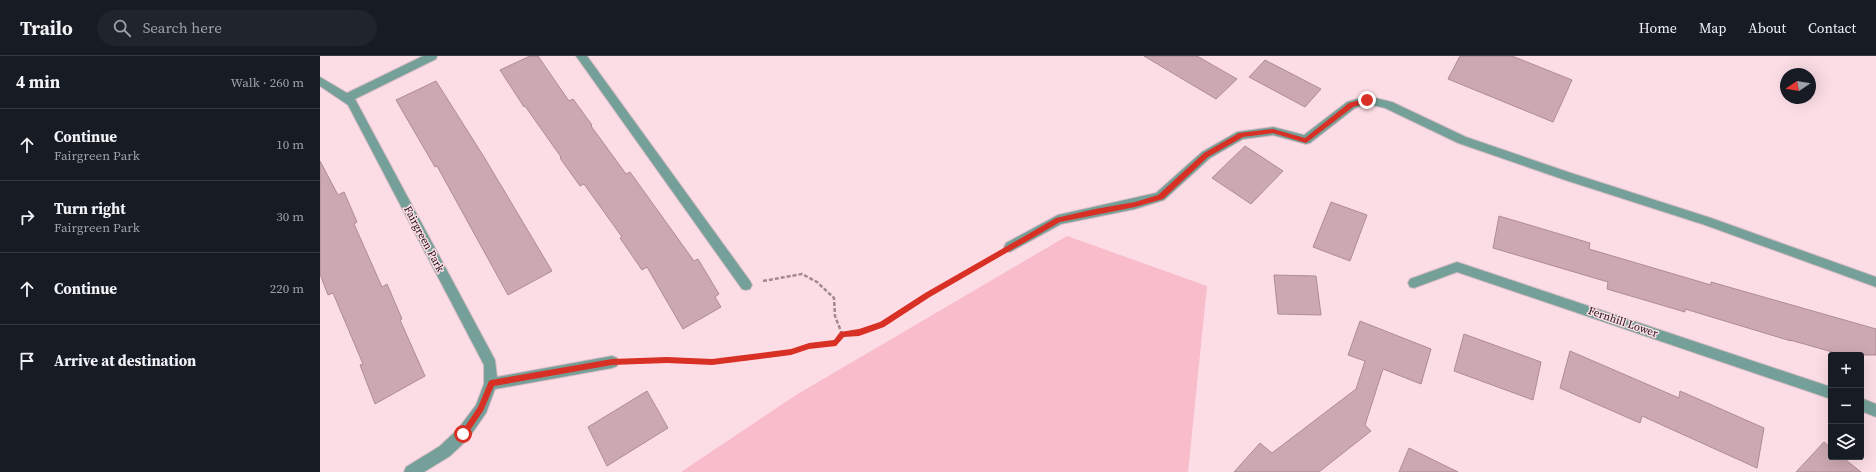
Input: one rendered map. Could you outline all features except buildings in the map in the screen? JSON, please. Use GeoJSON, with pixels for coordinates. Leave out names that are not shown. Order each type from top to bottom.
{"type":"FeatureCollection","features":[{"type":"Feature","properties":{"kind":"street"},"geometry":{"type":"LineString","coordinates":[[347,98],[432,56]]}},
{"type":"Feature","properties":{"kind":"street"},"geometry":{"type":"LineString","coordinates":[[581,56],[746,285]]}},
{"type":"Feature","properties":{"kind":"street","name":"Fairgreen Park"},"geometry":{"type":"LineString","coordinates":[[320,81],[352,102],[490,364],[491,384],[481,409],[463,434],[445,451],[411,472]]}},
{"type":"Feature","properties":{"kind":"street"},"geometry":{"type":"LineString","coordinates":[[1010,247],[1058,220],[1095,211],[1135,204],[1160,197],[1206,155],[1241,135],[1273,131],[1306,140],[1351,105],[1367,100],[1388,105],[1462,140],[1707,222],[1876,282]]}},
{"type":"Feature","properties":{"kind":"street","name":"Fernhill Lower"},"geometry":{"type":"LineString","coordinates":[[1414,283],[1457,267],[1828,392]]}},
{"type":"Feature","properties":{"kind":"street"},"geometry":{"type":"LineString","coordinates":[[491,384],[612,362]]}},
{"type":"Feature","properties":{"kind":"street"},"geometry":{"type":"LineString","coordinates":[[1864,405],[1876,411]]}},
{"type":"Feature","properties":{"kind":"path"},"geometry":{"type":"LineString","coordinates":[[612,362],[667,360],[712,362],[791,352],[809,346],[836,343],[842,334],[859,332],[882,325],[928,295],[1010,247]]}},
{"type":"Feature","properties":{"kind":"path"},"geometry":{"type":"LineString","coordinates":[[746,285],[802,274],[817,282],[834,298],[835,316],[842,334]]}},
{"type":"Feature","properties":{"kind":"shaded area"},"geometry":{"type":"Polygon","coordinates":[[[1067,236],[1207,286],[1188,472],[681,472],[796,395],[1067,236]]]}},
{"type":"Feature","properties":{"kind":"route"},"geometry":{"type":"LineString","coordinates":[[463,434],[481,409],[491,384],[612,362],[667,360],[712,362],[791,352],[809,346],[836,343],[842,334],[859,332],[882,325],[928,295],[1058,220],[1095,211],[1135,204],[1160,197],[1206,155],[1241,135],[1273,131],[1306,140],[1351,105],[1367,100]]}}]}
